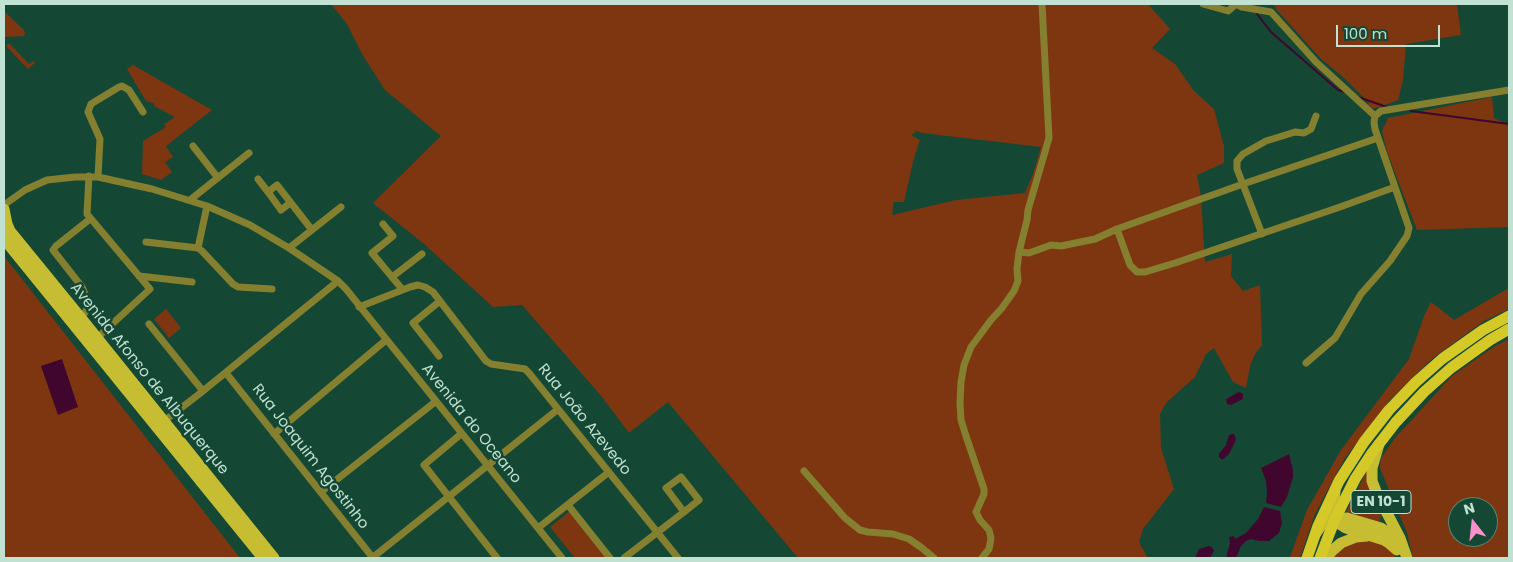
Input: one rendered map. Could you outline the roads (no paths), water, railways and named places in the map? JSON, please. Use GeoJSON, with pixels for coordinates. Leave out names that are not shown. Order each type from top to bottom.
{"type":"FeatureCollection","features":[{"type":"Feature","properties":{"kind":"highway"},"geometry":{"type":"LineString","coordinates":[[1308,558],[1335,490],[1351,462],[1394,405],[1442,359],[1483,330],[1509,316]]}},
{"type":"Feature","properties":{"kind":"highway"},"geometry":{"type":"LineString","coordinates":[[1320,558],[1339,523],[1356,479],[1379,443],[1404,412],[1433,383],[1462,360],[1509,329]]}},
{"type":"Feature","properties":{"kind":"main road","name":"Avenida Afonso de Albuquerque"},"geometry":{"type":"LineString","coordinates":[[4,213],[10,231],[274,558]]}},
{"type":"Feature","properties":{"kind":"main road","name":"Avenida Afonso de Albuquerque"},"geometry":{"type":"LineString","coordinates":[[4,239],[263,558]]}},
{"type":"Feature","properties":{"kind":"main road","name":"EN 10-1"},"geometry":{"type":"LineString","coordinates":[[1379,443],[1372,468],[1374,489],[1400,538],[1406,558]]}},
{"type":"Feature","properties":{"kind":"main road","name":"EN 10-1"},"geometry":{"type":"LineString","coordinates":[[1335,490],[1333,510],[1339,523]]}},
{"type":"Feature","properties":{"kind":"main road","name":"EN 10-1"},"geometry":{"type":"LineString","coordinates":[[1379,533],[1384,517],[1383,505]]}},
{"type":"Feature","properties":{"kind":"main road","name":"EN 10-1"},"geometry":{"type":"LineString","coordinates":[[1313,542],[1321,526],[1328,520],[1339,523],[1347,518],[1353,519],[1379,533],[1394,538],[1403,550],[1406,558]]}},
{"type":"Feature","properties":{"kind":"main road","name":"EN 10-1"},"geometry":{"type":"LineString","coordinates":[[1326,558],[1337,546],[1350,539],[1379,533]]}},
{"type":"Feature","properties":{"kind":"main road","name":"EN 10-1"},"geometry":{"type":"LineString","coordinates":[[1379,533],[1394,546],[1402,558]]}},
{"type":"Feature","properties":{"kind":"street"},"geometry":{"type":"LineString","coordinates":[[982,558],[989,549],[991,538],[989,530],[976,512],[984,494],[984,489],[961,420],[961,382],[964,365],[971,347],[1002,308],[1014,291],[1018,281],[1019,252],[1028,210],[1049,138],[1042,4]]}},
{"type":"Feature","properties":{"kind":"street"},"geometry":{"type":"LineString","coordinates":[[1202,4],[1228,11],[1236,4],[1242,7],[1271,12],[1316,62],[1375,116]]}},
{"type":"Feature","properties":{"kind":"street"},"geometry":{"type":"LineString","coordinates":[[98,177],[100,139],[88,112],[91,104],[122,86],[128,90],[142,112]]}},
{"type":"Feature","properties":{"kind":"street"},"geometry":{"type":"LineString","coordinates":[[1306,363],[1335,338],[1361,294],[1390,261],[1407,236],[1409,228],[1378,138],[1374,122],[1375,116],[1381,111],[1509,90]]}},
{"type":"Feature","properties":{"kind":"street"},"geometry":{"type":"LineString","coordinates":[[1262,234],[1237,169],[1237,161],[1243,154],[1266,141],[1295,132],[1304,133],[1311,129],[1316,116]]}},
{"type":"Feature","properties":{"kind":"street"},"geometry":{"type":"LineString","coordinates":[[1019,252],[1029,253],[1051,245],[1061,246],[1095,238],[1243,184],[1378,138]]}},
{"type":"Feature","properties":{"kind":"street"},"geometry":{"type":"LineString","coordinates":[[193,146],[218,178]]}},
{"type":"Feature","properties":{"kind":"street"},"geometry":{"type":"LineString","coordinates":[[190,200],[250,153]]}},
{"type":"Feature","properties":{"kind":"street","name":"Avenida do Oceano"},"geometry":{"type":"LineString","coordinates":[[4,213],[19,193],[47,180],[75,176],[98,177],[152,189],[207,206],[250,225],[289,248],[338,281],[562,558]]}},
{"type":"Feature","properties":{"kind":"street"},"geometry":{"type":"LineString","coordinates":[[89,176],[86,214],[150,290],[97,338]]}},
{"type":"Feature","properties":{"kind":"street"},"geometry":{"type":"LineString","coordinates":[[258,179],[281,210],[290,203]]}},
{"type":"Feature","properties":{"kind":"street"},"geometry":{"type":"LineString","coordinates":[[268,192],[277,185],[312,230]]}},
{"type":"Feature","properties":{"kind":"street"},"geometry":{"type":"LineString","coordinates":[[1117,229],[1130,265],[1137,272],[1145,272],[1262,234],[1395,187]]}},
{"type":"Feature","properties":{"kind":"street"},"geometry":{"type":"LineString","coordinates":[[198,248],[207,206]]}},
{"type":"Feature","properties":{"kind":"street"},"geometry":{"type":"LineString","coordinates":[[289,248],[341,207]]}},
{"type":"Feature","properties":{"kind":"street"},"geometry":{"type":"LineString","coordinates":[[81,318],[86,311],[87,305],[85,294],[54,248],[90,219]]}},
{"type":"Feature","properties":{"kind":"street"},"geometry":{"type":"LineString","coordinates":[[383,224],[393,236],[372,253],[402,289]]}},
{"type":"Feature","properties":{"kind":"street"},"geometry":{"type":"LineString","coordinates":[[146,242],[198,248],[238,287],[272,288]]}},
{"type":"Feature","properties":{"kind":"street"},"geometry":{"type":"LineString","coordinates":[[392,277],[422,254]]}},
{"type":"Feature","properties":{"kind":"street"},"geometry":{"type":"LineString","coordinates":[[139,276],[192,282]]}},
{"type":"Feature","properties":{"kind":"street"},"geometry":{"type":"LineString","coordinates":[[164,421],[338,281]]}},
{"type":"Feature","properties":{"kind":"street","name":"Rua João Azevedo"},"geometry":{"type":"LineString","coordinates":[[359,306],[402,289],[418,286],[425,287],[433,292],[486,361],[491,364],[525,369],[678,558]]}},
{"type":"Feature","properties":{"kind":"street"},"geometry":{"type":"LineString","coordinates":[[439,356],[413,323],[440,300]]}},
{"type":"Feature","properties":{"kind":"street"},"geometry":{"type":"LineString","coordinates":[[149,324],[203,391]]}},
{"type":"Feature","properties":{"kind":"street"},"geometry":{"type":"LineString","coordinates":[[274,434],[386,340]]}},
{"type":"Feature","properties":{"kind":"street","name":"Rua Joaquim Agostinho"},"geometry":{"type":"LineString","coordinates":[[226,373],[372,558]]}},
{"type":"Feature","properties":{"kind":"street"},"geometry":{"type":"LineString","coordinates":[[321,492],[435,402]]}},
{"type":"Feature","properties":{"kind":"street"},"geometry":{"type":"LineString","coordinates":[[372,558],[557,410]]}},
{"type":"Feature","properties":{"kind":"street"},"geometry":{"type":"LineString","coordinates":[[461,434],[424,465],[497,558]]}},
{"type":"Feature","properties":{"kind":"street"},"geometry":{"type":"LineString","coordinates":[[538,528],[609,472]]}},
{"type":"Feature","properties":{"kind":"street"},"geometry":{"type":"LineString","coordinates":[[804,472],[844,518],[860,530],[893,534],[909,539],[934,558]]}},
{"type":"Feature","properties":{"kind":"street"},"geometry":{"type":"LineString","coordinates":[[624,558],[684,512],[699,500],[681,477],[666,488],[684,512]]}},
{"type":"Feature","properties":{"kind":"street"},"geometry":{"type":"LineString","coordinates":[[568,505],[610,558]]}},
{"type":"Feature","properties":{"kind":"waterway"},"geometry":{"type":"LineString","coordinates":[[1257,14],[1271,32],[1338,90],[1345,92]]}},
{"type":"Feature","properties":{"kind":"waterway"},"geometry":{"type":"LineString","coordinates":[[1358,97],[1387,107]]}},
{"type":"Feature","properties":{"kind":"waterway"},"geometry":{"type":"LineString","coordinates":[[1411,111],[1509,124]]}}]}
